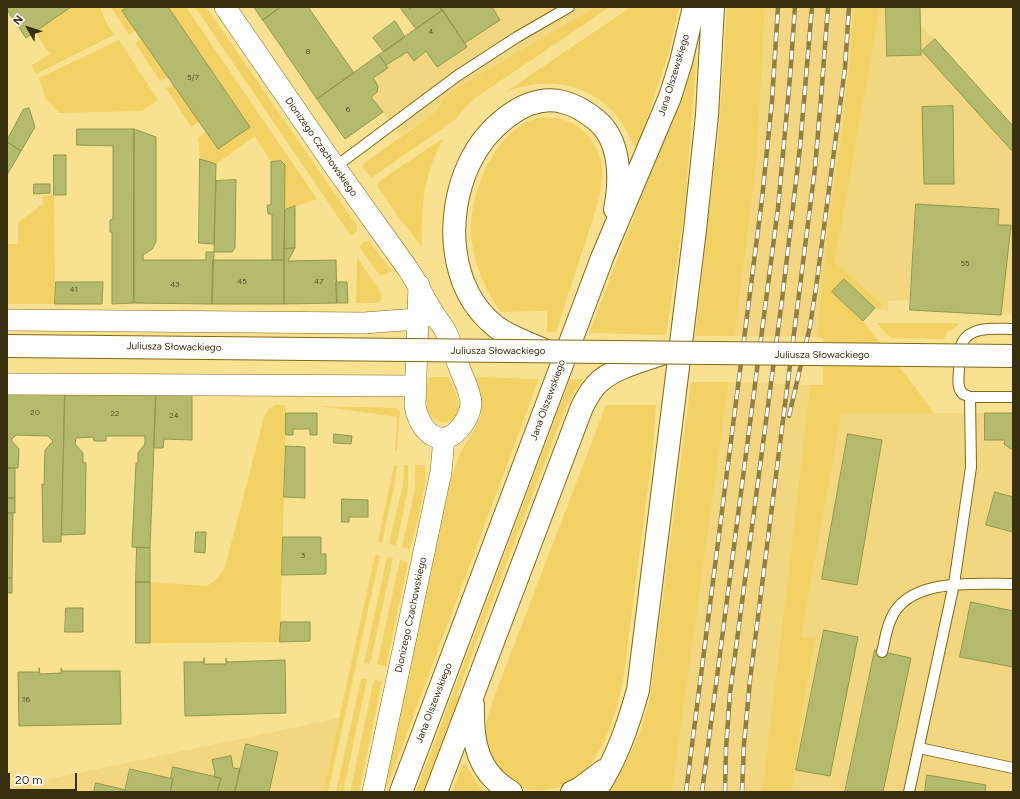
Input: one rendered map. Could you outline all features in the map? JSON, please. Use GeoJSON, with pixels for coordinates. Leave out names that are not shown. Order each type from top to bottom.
{"type":"FeatureCollection","features":[{"type":"Feature","properties":{"kind":"main road","name":"Jana Olszewskiego"},"geometry":{"type":"LineString","coordinates":[[401,792],[602,258],[670,97],[681,62],[694,7]]}},
{"type":"Feature","properties":{"kind":"main road"},"geometry":{"type":"LineString","coordinates":[[595,792],[611,764],[629,721],[638,690],[695,230],[707,116],[713,7]]}},
{"type":"Feature","properties":{"kind":"main road"},"geometry":{"type":"LineString","coordinates":[[546,351],[505,333],[485,316],[473,300],[462,279],[455,251],[454,237],[456,213],[460,190],[469,164],[481,144],[496,126],[513,112],[528,104],[544,101],[561,101],[574,105],[587,113],[598,121],[605,131],[612,143],[618,160],[619,182],[616,207],[602,258]]}},
{"type":"Feature","properties":{"kind":"main road","name":"Juliusza Słowackiego"},"geometry":{"type":"LineString","coordinates":[[7,346],[1013,356]]}},
{"type":"Feature","properties":{"kind":"main road"},"geometry":{"type":"LineString","coordinates":[[436,792],[582,406],[588,395],[611,373],[664,353]]}},
{"type":"Feature","properties":{"kind":"main road"},"geometry":{"type":"LineString","coordinates":[[474,692],[472,727],[480,761],[489,774],[502,787],[511,792]]}},
{"type":"Feature","properties":{"kind":"main road"},"geometry":{"type":"LineString","coordinates":[[572,792],[595,778],[611,764]]}},
{"type":"Feature","properties":{"kind":"street","name":"Dionizego Czachowskiego"},"geometry":{"type":"LineString","coordinates":[[225,7],[335,168],[419,285],[426,316],[416,386],[415,406],[419,422],[429,434],[435,437],[444,438],[441,472],[373,792]]}},
{"type":"Feature","properties":{"kind":"street"},"geometry":{"type":"LineString","coordinates":[[7,320],[364,323],[426,316],[446,330],[470,398],[470,413],[459,431],[444,438]]}},
{"type":"Feature","properties":{"kind":"street"},"geometry":{"type":"LineString","coordinates":[[7,384],[416,386]]}},
{"type":"Feature","properties":{"kind":"lane"},"geometry":{"type":"LineString","coordinates":[[335,168],[457,76],[517,37],[570,7]]}},
{"type":"Feature","properties":{"kind":"lane"},"geometry":{"type":"LineString","coordinates":[[1013,329],[989,328],[978,330],[970,334],[961,343],[958,387],[963,394],[970,397],[1013,397]]}},
{"type":"Feature","properties":{"kind":"lane"},"geometry":{"type":"LineString","coordinates":[[909,792],[954,584],[971,467],[970,397]]}},
{"type":"Feature","properties":{"kind":"lane"},"geometry":{"type":"LineString","coordinates":[[882,652],[891,618],[907,598],[920,592],[954,584],[1013,584]]}},
{"type":"Feature","properties":{"kind":"lane"},"geometry":{"type":"LineString","coordinates":[[919,748],[1013,768]]}},
{"type":"Feature","properties":{"kind":"shaded area"},"geometry":{"type":"Polygon","coordinates":[[[71,7],[100,7],[106,22],[114,35],[36,74],[32,65],[50,54],[35,32],[71,7]]]}},
{"type":"Feature","properties":{"kind":"shaded area"},"geometry":{"type":"Polygon","coordinates":[[[111,7],[128,7],[122,11],[136,31],[129,35],[111,7]]]}},
{"type":"Feature","properties":{"kind":"shaded area"},"geometry":{"type":"Polygon","coordinates":[[[168,7],[186,7],[317,199],[285,210],[285,165],[281,161],[271,162],[255,136],[216,164],[200,159],[198,138],[206,132],[218,149],[250,126],[168,7]]]}},
{"type":"Feature","properties":{"kind":"shaded area"},"geometry":{"type":"Polygon","coordinates":[[[195,7],[206,7],[357,226],[357,231],[351,236],[195,7]]]}},
{"type":"Feature","properties":{"kind":"shaded area"},"geometry":{"type":"Polygon","coordinates":[[[440,7],[595,7],[459,86],[439,104],[434,113],[400,136],[354,73],[442,11],[440,7]]]}},
{"type":"Feature","properties":{"kind":"shaded area"},"geometry":{"type":"Polygon","coordinates":[[[595,7],[610,7],[478,96],[456,119],[371,178],[362,166],[434,113],[446,96],[459,86],[595,7]]]}},
{"type":"Feature","properties":{"kind":"shaded area"},"geometry":{"type":"Polygon","coordinates":[[[631,7],[679,7],[669,52],[637,149],[618,117],[603,102],[577,88],[548,84],[533,85],[504,93],[631,7]]]}},
{"type":"Feature","properties":{"kind":"shaded area"},"geometry":{"type":"Polygon","coordinates":[[[727,7],[765,7],[757,157],[735,336],[695,336],[715,160],[717,157],[727,7]]]}},
{"type":"Feature","properties":{"kind":"shaded area"},"geometry":{"type":"Polygon","coordinates":[[[765,7],[855,7],[843,122],[828,225],[817,337],[735,336],[757,157],[765,7]]]}},
{"type":"Feature","properties":{"kind":"shaded area"},"geometry":{"type":"Polygon","coordinates":[[[855,7],[880,7],[835,262],[882,304],[881,310],[875,308],[844,279],[832,292],[863,321],[934,413],[842,413],[801,636],[816,638],[805,694],[792,792],[762,792],[810,385],[823,385],[823,338],[817,337],[818,324],[828,225],[843,122],[855,7]]]}},
{"type":"Feature","properties":{"kind":"shaded area"},"geometry":{"type":"Polygon","coordinates":[[[880,7],[920,7],[920,24],[1013,126],[1013,312],[1001,315],[910,310],[910,300],[888,301],[888,311],[881,310],[882,304],[835,262],[880,7]]]}},
{"type":"Feature","properties":{"kind":"shaded area"},"geometry":{"type":"Polygon","coordinates":[[[696,31],[695,76],[685,206],[666,335],[589,333],[659,151],[696,31]]]}},
{"type":"Feature","properties":{"kind":"shaded area"},"geometry":{"type":"Polygon","coordinates":[[[141,39],[168,77],[160,81],[135,43],[141,39]]]}},
{"type":"Feature","properties":{"kind":"shaded area"},"geometry":{"type":"Polygon","coordinates":[[[119,40],[158,100],[142,111],[59,113],[46,99],[39,78],[119,40]]]}},
{"type":"Feature","properties":{"kind":"shaded area"},"geometry":{"type":"Polygon","coordinates":[[[173,84],[199,122],[191,127],[166,88],[173,84]]]}},
{"type":"Feature","properties":{"kind":"shaded area"},"geometry":{"type":"Polygon","coordinates":[[[537,118],[562,119],[579,127],[590,138],[598,151],[602,166],[602,180],[598,203],[556,332],[547,332],[547,311],[501,312],[485,286],[481,276],[472,246],[471,236],[471,221],[478,189],[491,158],[511,133],[528,121],[537,118]]]}},
{"type":"Feature","properties":{"kind":"shaded area"},"geometry":{"type":"Polygon","coordinates":[[[442,139],[443,140],[436,153],[427,179],[422,218],[422,247],[399,218],[378,187],[378,182],[442,139]]]}},
{"type":"Feature","properties":{"kind":"shaded area"},"geometry":{"type":"Polygon","coordinates":[[[54,195],[55,304],[7,304],[7,244],[18,244],[18,222],[43,204],[43,196],[54,195]]]}},
{"type":"Feature","properties":{"kind":"shaded area"},"geometry":{"type":"Polygon","coordinates":[[[365,241],[369,241],[392,271],[383,275],[378,273],[359,246],[365,241]]]}},
{"type":"Feature","properties":{"kind":"shaded area"},"geometry":{"type":"Polygon","coordinates":[[[357,257],[381,293],[382,298],[378,303],[356,303],[357,257]]]}},
{"type":"Feature","properties":{"kind":"shaded area"},"geometry":{"type":"Polygon","coordinates":[[[877,323],[957,323],[959,325],[947,332],[944,339],[890,338],[877,323]]]}},
{"type":"Feature","properties":{"kind":"shaded area"},"geometry":{"type":"Polygon","coordinates":[[[429,377],[449,377],[459,403],[458,414],[450,421],[439,422],[430,415],[427,409],[426,401],[429,377]]]}},
{"type":"Feature","properties":{"kind":"shaded area"},"geometry":{"type":"Polygon","coordinates":[[[475,377],[539,379],[385,792],[382,792],[450,481],[461,451],[475,429],[481,416],[481,403],[475,377]]]}},
{"type":"Feature","properties":{"kind":"shaded area"},"geometry":{"type":"Polygon","coordinates":[[[570,379],[584,379],[574,392],[563,414],[456,696],[460,697],[445,733],[446,735],[425,792],[416,792],[570,379]]]}},
{"type":"Feature","properties":{"kind":"shaded area"},"geometry":{"type":"Polygon","coordinates":[[[691,382],[729,382],[672,792],[605,792],[630,755],[641,729],[650,699],[691,382]]]}},
{"type":"Feature","properties":{"kind":"shaded area"},"geometry":{"type":"Polygon","coordinates":[[[729,382],[810,385],[762,792],[672,792],[729,382]]]}},
{"type":"Feature","properties":{"kind":"shaded area"},"geometry":{"type":"Polygon","coordinates":[[[276,405],[285,405],[286,413],[280,642],[150,643],[150,582],[207,586],[218,578],[225,567],[263,421],[269,409],[276,405]]]}},
{"type":"Feature","properties":{"kind":"shaded area"},"geometry":{"type":"Polygon","coordinates":[[[606,405],[656,405],[653,448],[623,681],[617,707],[608,734],[602,747],[586,769],[577,778],[560,787],[539,790],[518,787],[509,782],[498,772],[488,755],[485,744],[486,725],[493,700],[606,405]]]}},
{"type":"Feature","properties":{"kind":"shaded area"},"geometry":{"type":"Polygon","coordinates":[[[318,406],[397,408],[400,411],[397,451],[395,451],[397,417],[318,406]]]}},
{"type":"Feature","properties":{"kind":"shaded area"},"geometry":{"type":"Polygon","coordinates":[[[842,413],[1013,413],[1013,792],[792,792],[805,694],[816,638],[801,636],[842,413]]]}},
{"type":"Feature","properties":{"kind":"shaded area"},"geometry":{"type":"Polygon","coordinates":[[[394,465],[397,465],[394,487],[382,543],[378,542],[394,465]]]}},
{"type":"Feature","properties":{"kind":"shaded area"},"geometry":{"type":"Polygon","coordinates":[[[404,465],[408,465],[408,489],[396,546],[389,543],[403,485],[404,465]]]}},
{"type":"Feature","properties":{"kind":"shaded area"},"geometry":{"type":"Polygon","coordinates":[[[415,465],[424,465],[426,471],[424,492],[410,549],[402,547],[415,489],[415,465]]]}},
{"type":"Feature","properties":{"kind":"shaded area"},"geometry":{"type":"Polygon","coordinates":[[[375,555],[380,556],[328,792],[323,792],[375,555]]]}},
{"type":"Feature","properties":{"kind":"shaded area"},"geometry":{"type":"Polygon","coordinates":[[[387,557],[393,558],[370,664],[364,663],[387,557]]]}},
{"type":"Feature","properties":{"kind":"shaded area"},"geometry":{"type":"Polygon","coordinates":[[[400,560],[408,563],[386,666],[377,665],[400,560]]]}},
{"type":"Feature","properties":{"kind":"shaded area"},"geometry":{"type":"Polygon","coordinates":[[[361,679],[367,679],[343,792],[336,792],[361,679]]]}},
{"type":"Feature","properties":{"kind":"shaded area"},"geometry":{"type":"Polygon","coordinates":[[[374,680],[382,681],[359,792],[350,792],[374,680]]]}},
{"type":"Feature","properties":{"kind":"shaded area"},"geometry":{"type":"Polygon","coordinates":[[[339,718],[323,792],[7,792],[7,788],[339,718]]]}},
{"type":"Feature","properties":{"kind":"shaded area"},"geometry":{"type":"Polygon","coordinates":[[[465,764],[485,792],[452,792],[462,765],[465,764]]]}},
{"type":"Feature","properties":{"kind":"building"},"geometry":{"type":"Polygon","coordinates":[[[7,7],[71,7],[26,38],[7,10],[7,7]]]}},
{"type":"Feature","properties":{"kind":"building"},"geometry":{"type":"Polygon","coordinates":[[[128,7],[168,7],[250,127],[218,149],[122,11],[128,7]]]}},
{"type":"Feature","properties":{"kind":"building"},"geometry":{"type":"Polygon","coordinates":[[[254,7],[281,7],[263,20],[254,7]]]}},
{"type":"Feature","properties":{"kind":"building"},"geometry":{"type":"Polygon","coordinates":[[[281,7],[308,7],[354,73],[317,99],[263,20],[281,7]]]}},
{"type":"Feature","properties":{"kind":"building"},"geometry":{"type":"Polygon","coordinates":[[[403,7],[409,7],[410,9],[412,7],[440,7],[443,10],[416,29],[401,9],[403,7]]]}},
{"type":"Feature","properties":{"kind":"building"},"geometry":{"type":"Polygon","coordinates":[[[440,7],[492,7],[500,20],[465,43],[440,7]]]}},
{"type":"Feature","properties":{"kind":"building"},"geometry":{"type":"Polygon","coordinates":[[[886,7],[920,7],[921,55],[887,56],[886,7]]]}},
{"type":"Feature","properties":{"kind":"building"},"geometry":{"type":"Polygon","coordinates":[[[443,10],[467,47],[437,67],[426,51],[414,61],[407,52],[386,65],[379,55],[443,10]]]}},
{"type":"Feature","properties":{"kind":"building"},"geometry":{"type":"Polygon","coordinates":[[[395,21],[405,37],[384,52],[373,38],[395,21]]]}},
{"type":"Feature","properties":{"kind":"building"},"geometry":{"type":"Polygon","coordinates":[[[935,39],[1013,126],[1013,152],[922,51],[935,39]]]}},
{"type":"Feature","properties":{"kind":"building"},"geometry":{"type":"Polygon","coordinates":[[[379,55],[388,68],[373,78],[378,86],[377,92],[371,97],[383,112],[345,139],[317,99],[379,55]]]}},
{"type":"Feature","properties":{"kind":"building"},"geometry":{"type":"Polygon","coordinates":[[[953,106],[954,184],[924,184],[922,107],[953,106]]]}},
{"type":"Feature","properties":{"kind":"building"},"geometry":{"type":"Polygon","coordinates":[[[29,108],[35,127],[21,151],[7,142],[7,140],[23,110],[29,108]]]}},
{"type":"Feature","properties":{"kind":"building"},"geometry":{"type":"Polygon","coordinates":[[[77,129],[134,129],[134,303],[112,304],[112,232],[110,232],[110,220],[113,219],[113,146],[77,145],[77,129]]]}},
{"type":"Feature","properties":{"kind":"building"},"geometry":{"type":"Polygon","coordinates":[[[134,129],[156,137],[156,242],[152,249],[143,255],[143,260],[206,260],[206,252],[214,252],[212,304],[134,303],[134,129]]]}},
{"type":"Feature","properties":{"kind":"building"},"geometry":{"type":"Polygon","coordinates":[[[7,142],[21,151],[7,175],[7,142]]]}},
{"type":"Feature","properties":{"kind":"building"},"geometry":{"type":"Polygon","coordinates":[[[54,155],[66,155],[66,195],[54,195],[54,155]]]}},
{"type":"Feature","properties":{"kind":"building"},"geometry":{"type":"Polygon","coordinates":[[[200,159],[216,164],[214,244],[199,243],[200,159]]]}},
{"type":"Feature","properties":{"kind":"building"},"geometry":{"type":"Polygon","coordinates":[[[281,161],[285,165],[284,260],[272,260],[272,214],[268,214],[267,205],[271,205],[271,162],[281,161]]]}},
{"type":"Feature","properties":{"kind":"building"},"geometry":{"type":"Polygon","coordinates":[[[236,180],[235,248],[232,252],[214,252],[216,181],[236,180]]]}},
{"type":"Feature","properties":{"kind":"building"},"geometry":{"type":"Polygon","coordinates":[[[34,184],[50,184],[50,193],[34,194],[34,184]]]}},
{"type":"Feature","properties":{"kind":"building"},"geometry":{"type":"Polygon","coordinates":[[[916,204],[999,209],[998,225],[1011,225],[1001,315],[910,310],[916,204]]]}},
{"type":"Feature","properties":{"kind":"building"},"geometry":{"type":"Polygon","coordinates":[[[295,206],[295,248],[284,249],[285,210],[295,206]]]}},
{"type":"Feature","properties":{"kind":"building"},"geometry":{"type":"Polygon","coordinates":[[[295,248],[288,261],[336,260],[337,303],[284,304],[284,249],[295,248]]]}},
{"type":"Feature","properties":{"kind":"building"},"geometry":{"type":"Polygon","coordinates":[[[213,260],[284,260],[284,304],[212,304],[213,260]]]}},
{"type":"Feature","properties":{"kind":"building"},"geometry":{"type":"Polygon","coordinates":[[[844,279],[875,308],[863,321],[832,292],[844,279]]]}},
{"type":"Feature","properties":{"kind":"building"},"geometry":{"type":"Polygon","coordinates":[[[56,282],[103,282],[102,304],[55,304],[56,282]]]}},
{"type":"Feature","properties":{"kind":"building"},"geometry":{"type":"Polygon","coordinates":[[[336,282],[347,282],[348,303],[337,303],[336,282]]]}},
{"type":"Feature","properties":{"kind":"building"},"geometry":{"type":"Polygon","coordinates":[[[7,391],[65,392],[61,542],[43,542],[42,484],[44,485],[45,450],[53,441],[48,436],[16,435],[11,440],[19,449],[18,468],[7,468],[7,391]]]}},
{"type":"Feature","properties":{"kind":"building"},"geometry":{"type":"Polygon","coordinates":[[[65,392],[156,394],[150,548],[132,547],[136,463],[138,463],[138,453],[145,444],[145,436],[106,436],[106,441],[94,441],[93,437],[76,438],[75,444],[83,453],[83,462],[86,463],[85,534],[62,535],[65,392]]]}},
{"type":"Feature","properties":{"kind":"building"},"geometry":{"type":"Polygon","coordinates":[[[156,394],[192,395],[192,440],[164,439],[163,448],[154,448],[156,394]]]}},
{"type":"Feature","properties":{"kind":"building"},"geometry":{"type":"Polygon","coordinates":[[[286,413],[317,413],[317,435],[310,435],[310,429],[293,429],[293,435],[286,435],[286,413]]]}},
{"type":"Feature","properties":{"kind":"building"},"geometry":{"type":"Polygon","coordinates":[[[985,413],[1013,413],[1013,449],[1004,444],[1005,440],[985,440],[985,413]]]}},
{"type":"Feature","properties":{"kind":"building"},"geometry":{"type":"Polygon","coordinates":[[[334,434],[352,436],[351,444],[334,443],[334,434]]]}},
{"type":"Feature","properties":{"kind":"building"},"geometry":{"type":"Polygon","coordinates":[[[848,434],[882,440],[857,585],[822,579],[848,434]]]}},
{"type":"Feature","properties":{"kind":"building"},"geometry":{"type":"Polygon","coordinates":[[[286,446],[305,447],[305,498],[284,497],[286,446]]]}},
{"type":"Feature","properties":{"kind":"building"},"geometry":{"type":"Polygon","coordinates":[[[7,468],[15,468],[15,498],[7,498],[7,468]]]}},
{"type":"Feature","properties":{"kind":"building"},"geometry":{"type":"Polygon","coordinates":[[[995,492],[1013,497],[1013,532],[986,525],[995,492]]]}},
{"type":"Feature","properties":{"kind":"building"},"geometry":{"type":"Polygon","coordinates":[[[7,498],[15,498],[15,513],[7,513],[7,498]]]}},
{"type":"Feature","properties":{"kind":"building"},"geometry":{"type":"Polygon","coordinates":[[[342,499],[368,500],[368,517],[349,517],[349,522],[342,522],[342,499]]]}},
{"type":"Feature","properties":{"kind":"building"},"geometry":{"type":"Polygon","coordinates":[[[7,513],[13,513],[12,578],[7,578],[7,513]]]}},
{"type":"Feature","properties":{"kind":"building"},"geometry":{"type":"Polygon","coordinates":[[[196,532],[206,532],[205,553],[195,552],[196,532]]]}},
{"type":"Feature","properties":{"kind":"building"},"geometry":{"type":"Polygon","coordinates":[[[283,537],[321,537],[321,554],[326,554],[326,574],[282,575],[283,537]]]}},
{"type":"Feature","properties":{"kind":"building"},"geometry":{"type":"Polygon","coordinates":[[[137,547],[150,548],[150,582],[136,582],[137,547]]]}},
{"type":"Feature","properties":{"kind":"building"},"geometry":{"type":"Polygon","coordinates":[[[7,578],[12,578],[12,593],[7,593],[7,578]]]}},
{"type":"Feature","properties":{"kind":"building"},"geometry":{"type":"Polygon","coordinates":[[[136,582],[150,582],[150,643],[136,643],[136,582]]]}},
{"type":"Feature","properties":{"kind":"building"},"geometry":{"type":"Polygon","coordinates":[[[971,602],[1013,611],[1013,667],[960,657],[971,602]]]}},
{"type":"Feature","properties":{"kind":"building"},"geometry":{"type":"Polygon","coordinates":[[[66,608],[83,608],[83,632],[65,632],[66,608]]]}},
{"type":"Feature","properties":{"kind":"building"},"geometry":{"type":"Polygon","coordinates":[[[281,622],[310,622],[310,641],[280,642],[281,622]]]}},
{"type":"Feature","properties":{"kind":"building"},"geometry":{"type":"Polygon","coordinates":[[[824,630],[858,637],[830,776],[796,770],[824,630]]]}},
{"type":"Feature","properties":{"kind":"building"},"geometry":{"type":"Polygon","coordinates":[[[875,650],[911,658],[883,792],[845,792],[875,650]]]}},
{"type":"Feature","properties":{"kind":"building"},"geometry":{"type":"Polygon","coordinates":[[[226,658],[227,662],[285,660],[286,713],[185,716],[184,662],[204,662],[204,664],[226,664],[226,658]]]}},
{"type":"Feature","properties":{"kind":"building"},"geometry":{"type":"Polygon","coordinates":[[[39,668],[40,674],[61,673],[61,668],[62,671],[120,671],[121,724],[19,726],[18,672],[39,672],[39,668]]]}},
{"type":"Feature","properties":{"kind":"building"},"geometry":{"type":"Polygon","coordinates":[[[246,744],[278,752],[269,792],[235,792],[246,744]]]}},
{"type":"Feature","properties":{"kind":"building"},"geometry":{"type":"Polygon","coordinates":[[[231,756],[233,768],[240,769],[235,792],[217,792],[221,778],[214,777],[215,772],[212,760],[231,756]]]}},
{"type":"Feature","properties":{"kind":"building"},"geometry":{"type":"Polygon","coordinates":[[[173,767],[221,778],[217,792],[170,792],[173,779],[171,778],[173,767]]]}},
{"type":"Feature","properties":{"kind":"building"},"geometry":{"type":"Polygon","coordinates":[[[130,769],[173,779],[170,792],[125,792],[130,769]]]}},
{"type":"Feature","properties":{"kind":"building"},"geometry":{"type":"Polygon","coordinates":[[[927,775],[986,785],[985,792],[925,792],[927,775]]]}},
{"type":"Feature","properties":{"kind":"building"},"geometry":{"type":"Polygon","coordinates":[[[96,783],[126,790],[125,792],[94,792],[96,783]]]}},
{"type":"Feature","properties":{"kind":"railway"},"geometry":{"type":"LineString","coordinates":[[686,792],[762,199],[772,101],[778,7]]}},
{"type":"Feature","properties":{"kind":"railway"},"geometry":{"type":"LineString","coordinates":[[702,792],[778,208],[795,7]]}},
{"type":"Feature","properties":{"kind":"railway"},"geometry":{"type":"LineString","coordinates":[[725,792],[726,748],[730,693],[782,300],[800,147],[812,7]]}},
{"type":"Feature","properties":{"kind":"railway"},"geometry":{"type":"LineString","coordinates":[[742,792],[744,744],[750,680],[815,168],[828,7]]}},
{"type":"Feature","properties":{"kind":"railway"},"geometry":{"type":"LineString","coordinates":[[789,416],[810,326],[816,288],[845,68],[849,7]]}}]}
